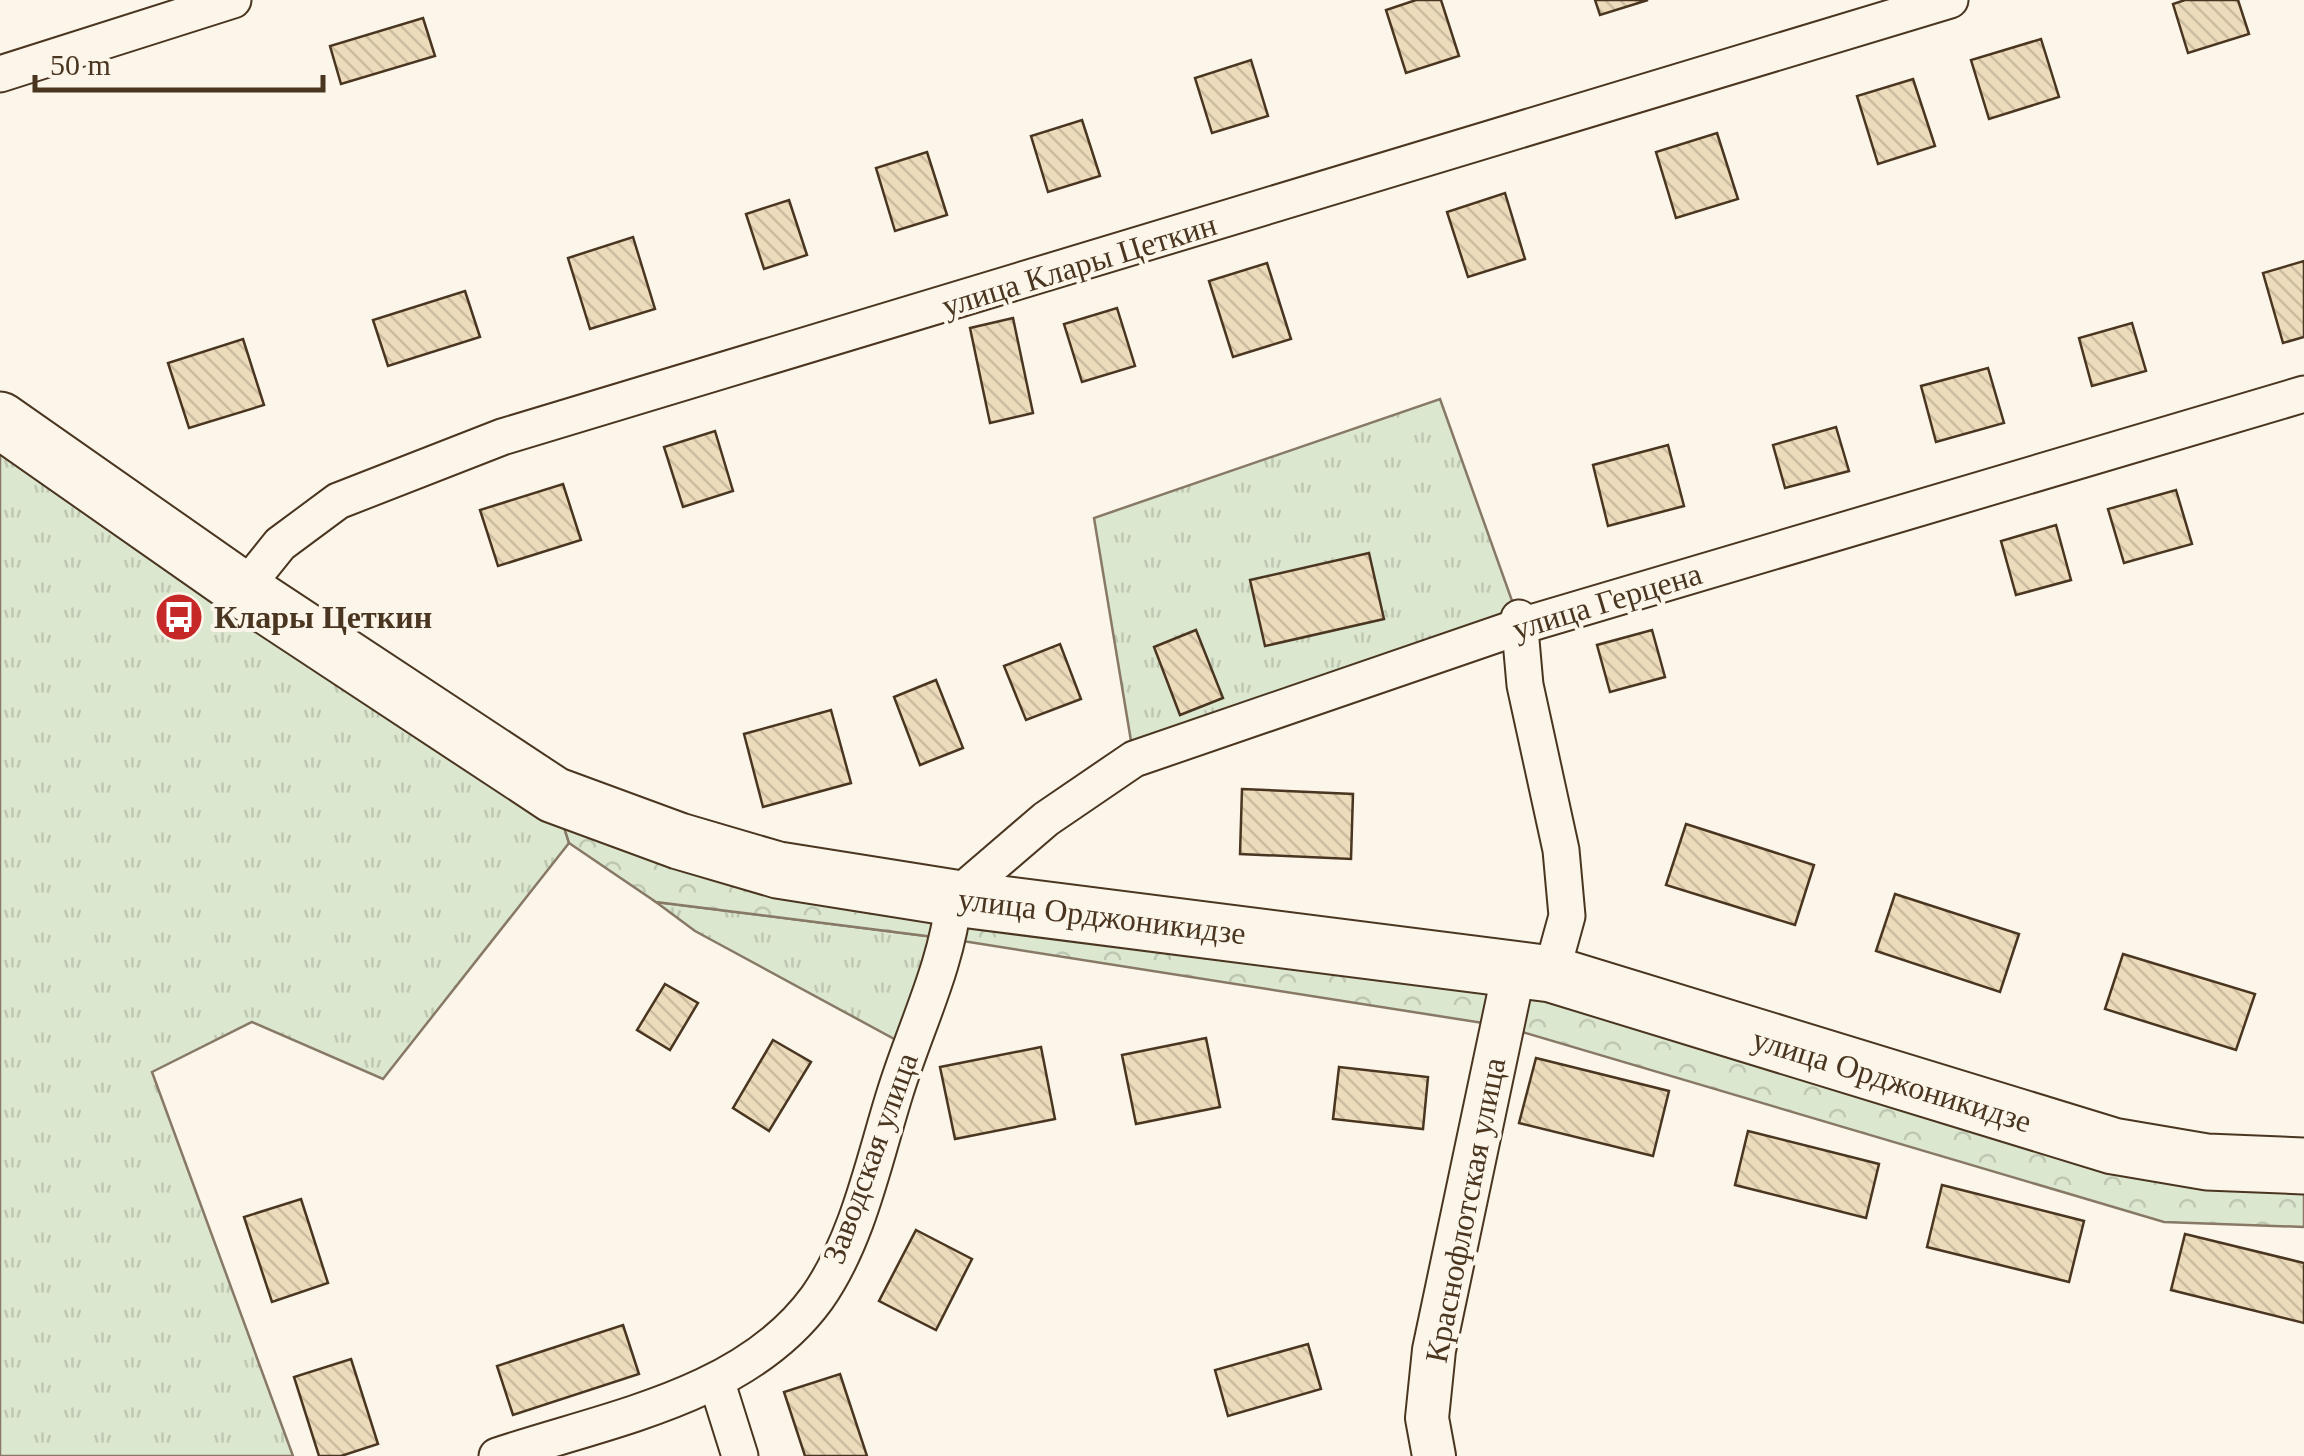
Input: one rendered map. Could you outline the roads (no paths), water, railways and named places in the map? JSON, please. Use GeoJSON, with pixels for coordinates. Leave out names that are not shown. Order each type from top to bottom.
{"type":"FeatureCollection","features":[{"type":"Feature","properties":{"kind":"main road","name":"улица Орджоникидзе"},"geometry":{"type":"LineString","coordinates":[[0,420],[242,590],[554,796],[679,841],[778,870],[954,898],[1533,970],[2114,1146],[2208,1162],[2304,1166]]}},
{"type":"Feature","properties":{"kind":"street"},"geometry":{"type":"LineString","coordinates":[[0,74],[233,0]]}},
{"type":"Feature","properties":{"kind":"street","name":"улица Клары Цеткин"},"geometry":{"type":"LineString","coordinates":[[242,590],[280,544],[338,501],[502,437],[1950,0]]}},
{"type":"Feature","properties":{"kind":"street","name":"улица Герцена"},"geometry":{"type":"LineString","coordinates":[[954,898],[1046,819],[1134,759],[1520,622],[2304,394]]}},
{"type":"Feature","properties":{"kind":"street","name":"Краснофлотская улица"},"geometry":{"type":"LineString","coordinates":[[1434,1456],[1427,1418],[1434,1350],[1533,970],[1568,916],[1561,850],[1524,684],[1520,622]]}},
{"type":"Feature","properties":{"kind":"street","name":"Заводская улица"},"geometry":{"type":"LineString","coordinates":[[498,1456],[717,1383],[784,1336],[818,1296],[856,1216],[909,1047],[950,939],[954,898]]}},
{"type":"Feature","properties":{"kind":"street"},"geometry":{"type":"LineString","coordinates":[[717,1383],[740,1456]]}},
{"type":"Feature","properties":{"kind":"place","name":"Клары Цеткин"},"geometry":{"type":"Point","coordinates":[179,617]}}]}
